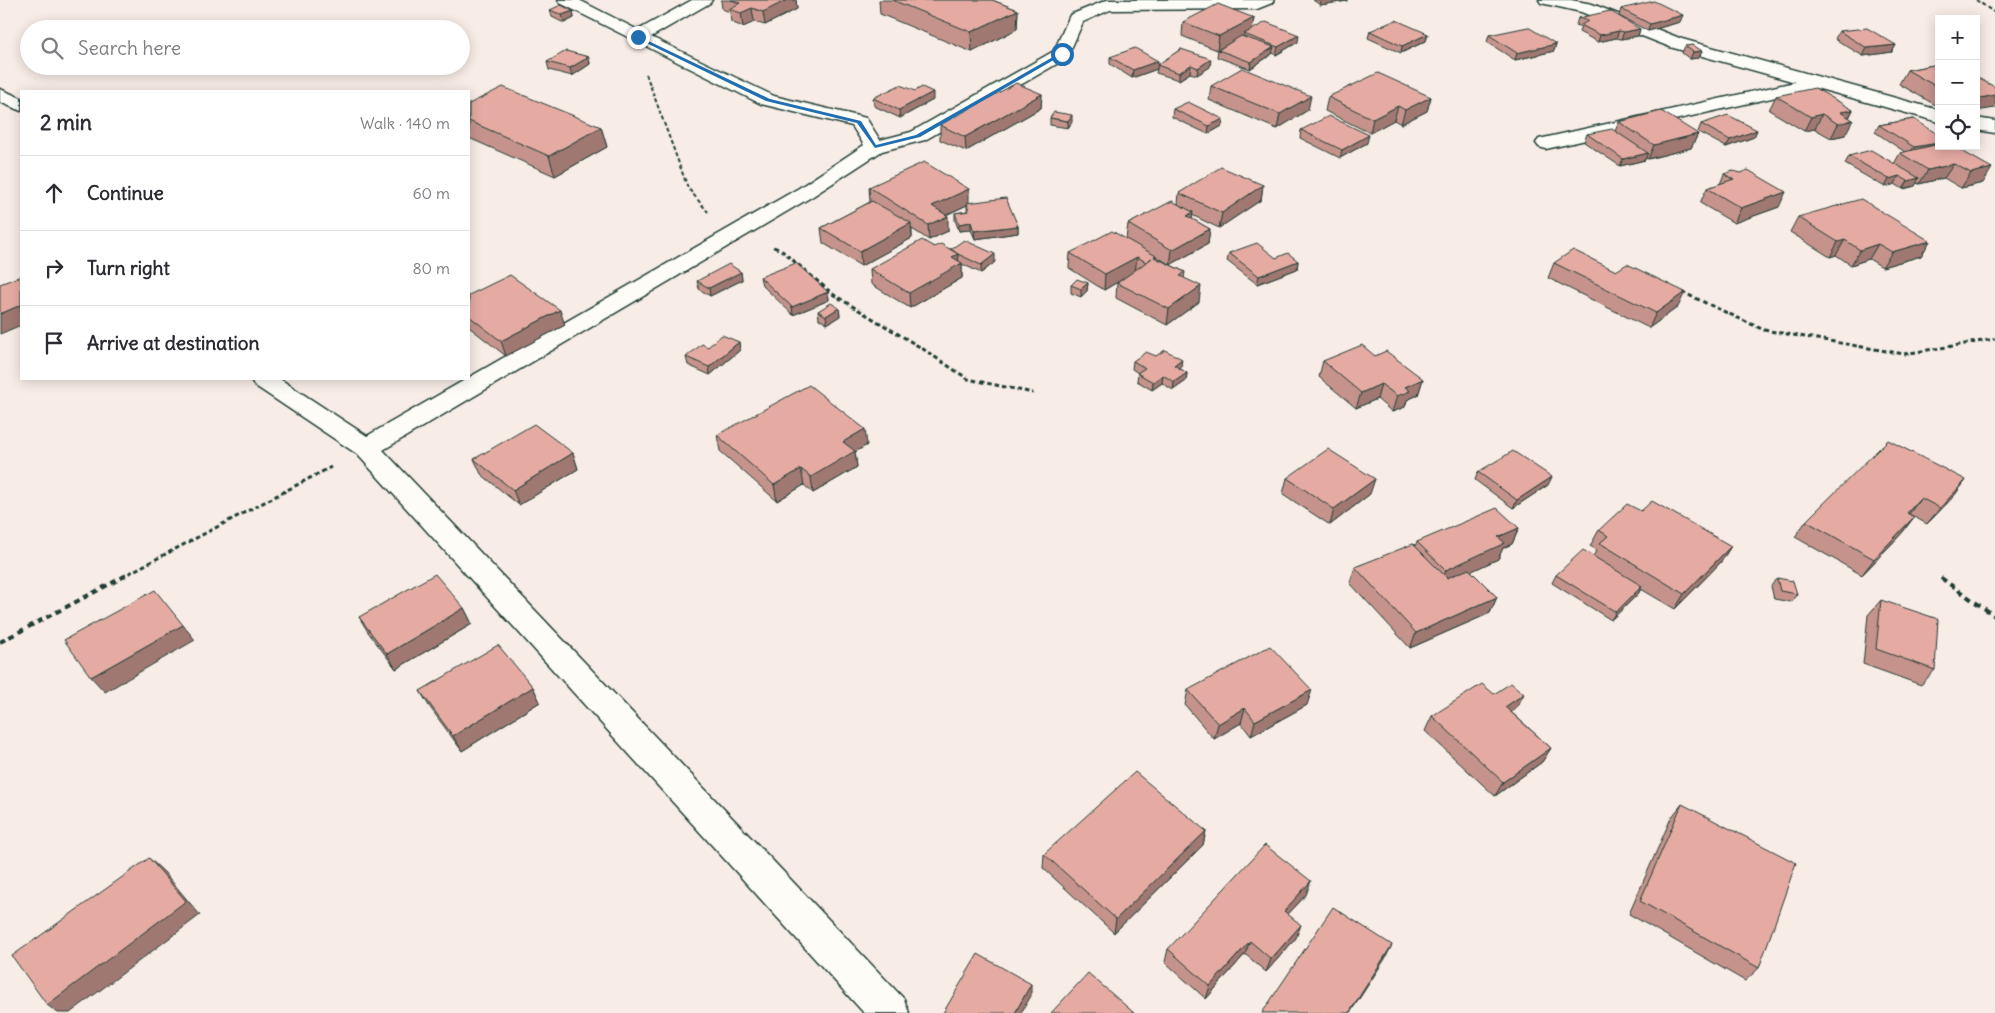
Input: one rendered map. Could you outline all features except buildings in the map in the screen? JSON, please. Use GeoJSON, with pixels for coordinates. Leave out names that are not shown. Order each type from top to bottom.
{"type":"FeatureCollection","features":[{"type":"Feature","properties":{"kind":"street"},"geometry":{"type":"LineString","coordinates":[[566,0],[634,36],[768,100],[859,122],[875,147]]}},
{"type":"Feature","properties":{"kind":"street"},"geometry":{"type":"LineString","coordinates":[[634,36],[704,0]]}},
{"type":"Feature","properties":{"kind":"street"},"geometry":{"type":"LineString","coordinates":[[366,448],[806,192],[875,147],[918,136],[1062,54],[1076,19],[1107,5],[1257,4],[1266,0]]}},
{"type":"Feature","properties":{"kind":"street"},"geometry":{"type":"LineString","coordinates":[[1552,0],[1586,8],[1676,43],[1935,115]]}},
{"type":"Feature","properties":{"kind":"street"},"geometry":{"type":"LineString","coordinates":[[1546,143],[1816,82]]}},
{"type":"Feature","properties":{"kind":"street"},"geometry":{"type":"LineString","coordinates":[[0,95],[20,105]]}},
{"type":"Feature","properties":{"kind":"street"},"geometry":{"type":"LineString","coordinates":[[1980,125],[1995,127]]}},
{"type":"Feature","properties":{"kind":"street"},"geometry":{"type":"LineString","coordinates":[[264,380],[366,448],[890,1013]]}},
{"type":"Feature","properties":{"kind":"path"},"geometry":{"type":"LineString","coordinates":[[1976,0],[1995,14]]}},
{"type":"Feature","properties":{"kind":"path"},"geometry":{"type":"LineString","coordinates":[[634,36],[688,188],[707,212],[782,251],[834,295],[923,349],[968,380],[1033,393]]}},
{"type":"Feature","properties":{"kind":"path"},"geometry":{"type":"LineString","coordinates":[[1677,289],[1764,330],[1904,354],[1995,339]]}},
{"type":"Feature","properties":{"kind":"path"},"geometry":{"type":"LineString","coordinates":[[0,642],[366,448]]}},
{"type":"Feature","properties":{"kind":"path"},"geometry":{"type":"LineString","coordinates":[[1941,578],[1995,616]]}},
{"type":"Feature","properties":{"kind":"route"},"geometry":{"type":"LineString","coordinates":[[638,37],[768,100],[859,122],[875,147],[918,136],[1062,54]]}}]}
